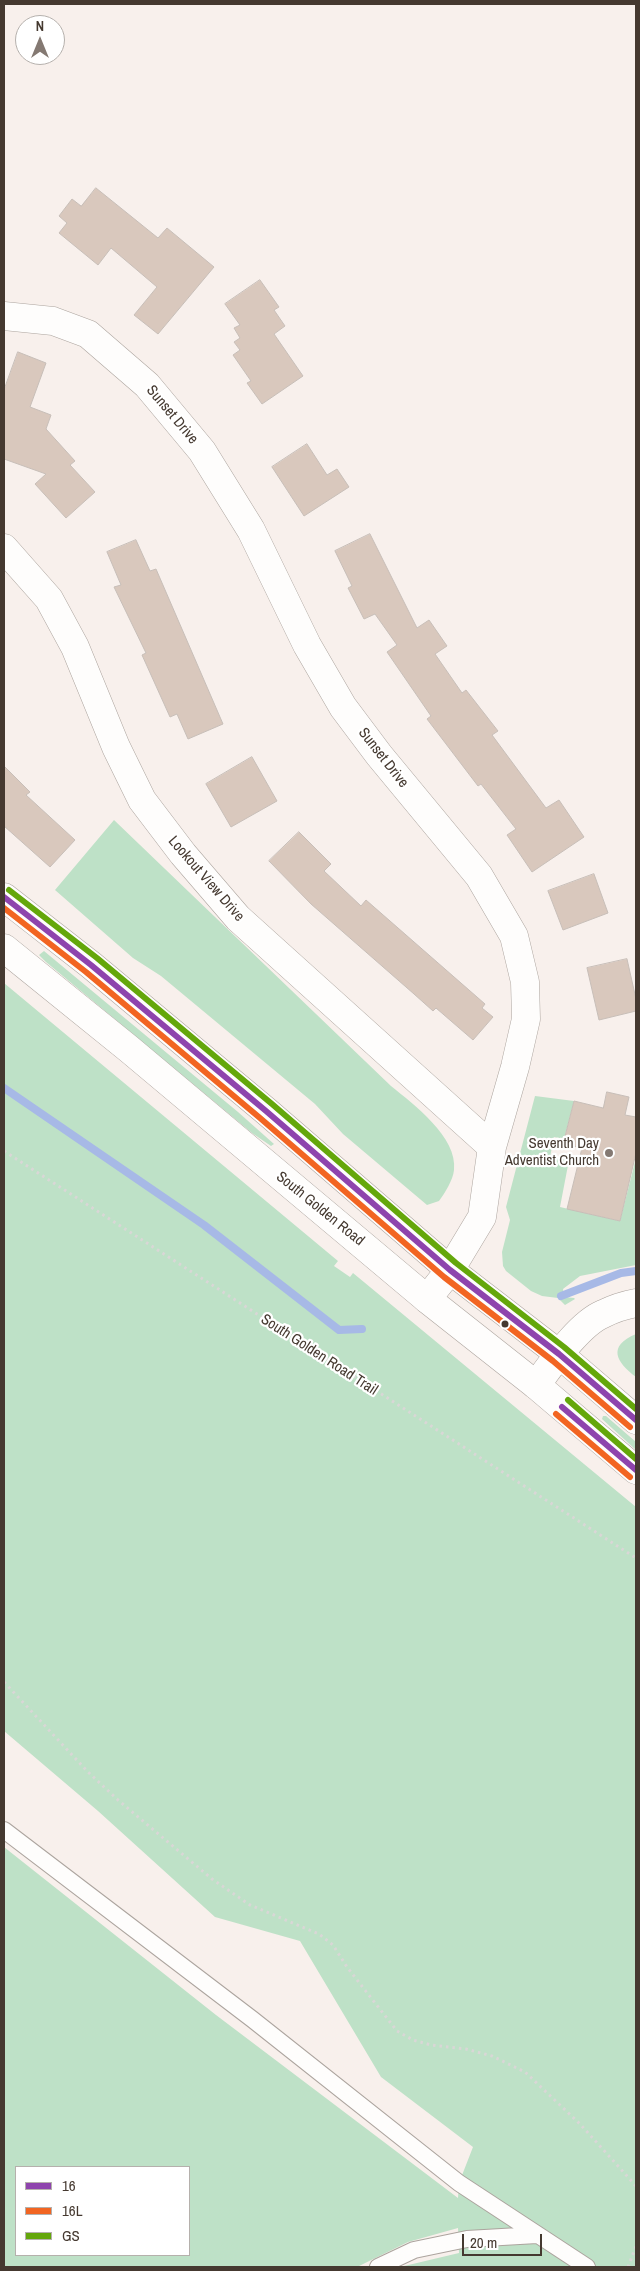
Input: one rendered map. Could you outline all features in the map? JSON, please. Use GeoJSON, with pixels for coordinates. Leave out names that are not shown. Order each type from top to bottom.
{"type":"FeatureCollection","features":[{"type":"Feature","properties":{"kind":"street","name":"Sunset Drive"},"geometry":{"type":"LineString","coordinates":[[4,316],[53,321],[88,334],[147,385],[202,451],[246,522],[307,645],[344,707],[379,754],[479,876],[514,936],[525,982],[526,1019],[515,1067],[492,1147],[482,1216],[450,1270],[427,1299]]}},
{"type":"Feature","properties":{"kind":"street","name":"Lookout View Drive"},"geometry":{"type":"LineString","coordinates":[[4,548],[49,599],[75,647],[116,747],[142,800],[182,854],[238,918],[492,1147]]}},
{"type":"Feature","properties":{"kind":"street"},"geometry":{"type":"LineString","coordinates":[[4,897],[91,965],[450,1270],[560,1354],[636,1420]]}},
{"type":"Feature","properties":{"kind":"street","name":"South Golden Road"},"geometry":{"type":"LineString","coordinates":[[4,948],[427,1299],[536,1385],[636,1470]]}},
{"type":"Feature","properties":{"kind":"street"},"geometry":{"type":"LineString","coordinates":[[536,1385],[560,1354],[601,1314],[636,1303]]}},
{"type":"Feature","properties":{"kind":"lane"},"geometry":{"type":"LineString","coordinates":[[4,1830],[252,2019],[459,2183],[587,2267]]}},
{"type":"Feature","properties":{"kind":"lane"},"geometry":{"type":"LineString","coordinates":[[378,2267],[414,2250],[432,2246],[467,2239],[537,2235]]}},
{"type":"Feature","properties":{"kind":"path","name":"South Golden Road Trail"},"geometry":{"type":"LineString","coordinates":[[4,1151],[636,1558]]}},
{"type":"Feature","properties":{"kind":"path"},"geometry":{"type":"LineString","coordinates":[[4,1682],[112,1794],[212,1880],[250,1905],[319,1934],[333,1945],[346,1967],[398,2031],[413,2040],[431,2045],[466,2049],[492,2056],[525,2072],[580,2124],[636,2186]]}},
{"type":"Feature","properties":{"kind":"path"},"geometry":{"type":"LineString","coordinates":[[628,2267],[636,2246]]}},
{"type":"Feature","properties":{"kind":"green space"},"geometry":{"type":"Polygon","coordinates":[[[114,820],[391,1086],[432,1122],[449,1145],[453,1158],[454,1170],[452,1178],[439,1201],[427,1205],[343,1134],[315,1104],[161,976],[133,958],[55,890],[114,820]]]}},
{"type":"Feature","properties":{"kind":"green space"},"geometry":{"type":"Polygon","coordinates":[[[44,951],[274,1144],[271,1146],[252,1133],[46,962],[39,955],[44,951]]]}},
{"type":"Feature","properties":{"kind":"green space"},"geometry":{"type":"Polygon","coordinates":[[[4,983],[338,1261],[334,1266],[350,1277],[353,1273],[636,1507],[636,2267],[400,2267],[459,2253],[458,2228],[408,2242],[357,2267],[4,2267],[4,1847],[216,2015],[458,2198],[459,2183],[473,2147],[381,2077],[300,1941],[215,1917],[98,1811],[4,1731],[4,983]]]}},
{"type":"Feature","properties":{"kind":"green space"},"geometry":{"type":"Polygon","coordinates":[[[535,1096],[574,1101],[564,1139],[554,1137],[550,1157],[569,1160],[560,1207],[620,1221],[636,1158],[636,1265],[580,1276],[563,1289],[564,1297],[575,1299],[565,1305],[558,1298],[542,1296],[531,1291],[506,1271],[503,1266],[502,1252],[510,1220],[506,1207],[535,1096]]]}},
{"type":"Feature","properties":{"kind":"green space"},"geometry":{"type":"Polygon","coordinates":[[[636,1334],[636,1377],[623,1366],[618,1349],[627,1339],[636,1334]]]}},
{"type":"Feature","properties":{"kind":"green space"},"geometry":{"type":"Polygon","coordinates":[[[603,1416],[606,1416],[636,1442],[636,1450],[602,1419],[603,1416]]]}},
{"type":"Feature","properties":{"kind":"building"},"geometry":{"type":"Polygon","coordinates":[[[96,188],[158,238],[167,228],[214,267],[158,334],[134,315],[157,287],[111,248],[98,265],[59,233],[67,223],[59,216],[72,199],[81,206],[96,188]]]}},
{"type":"Feature","properties":{"kind":"building"},"geometry":{"type":"Polygon","coordinates":[[[260,280],[279,307],[274,310],[285,326],[274,334],[303,376],[262,404],[247,383],[251,381],[233,355],[240,350],[234,342],[240,338],[234,328],[240,325],[225,304],[260,280]]]}},
{"type":"Feature","properties":{"kind":"building"},"geometry":{"type":"Polygon","coordinates":[[[18,352],[46,363],[30,407],[51,415],[46,429],[75,461],[70,465],[95,492],[66,518],[35,484],[46,474],[4,459],[4,390],[18,352]]]}},
{"type":"Feature","properties":{"kind":"building"},"geometry":{"type":"Polygon","coordinates":[[[307,444],[327,475],[337,469],[349,487],[304,516],[272,467],[307,444]]]}},
{"type":"Feature","properties":{"kind":"building"},"geometry":{"type":"Polygon","coordinates":[[[370,534],[417,628],[429,620],[447,646],[435,654],[462,693],[466,690],[498,731],[492,735],[546,808],[559,800],[584,837],[532,872],[507,835],[516,829],[481,784],[478,786],[427,719],[431,716],[387,652],[397,645],[375,614],[364,619],[348,588],[352,586],[335,551],[370,534]]]}},
{"type":"Feature","properties":{"kind":"building"},"geometry":{"type":"Polygon","coordinates":[[[136,540],[150,571],[156,569],[223,724],[188,739],[177,714],[170,717],[142,655],[146,653],[114,587],[121,585],[107,552],[136,540]]]}},
{"type":"Feature","properties":{"kind":"building"},"geometry":{"type":"Polygon","coordinates":[[[252,757],[277,801],[231,827],[206,784],[252,757]]]}},
{"type":"Feature","properties":{"kind":"building"},"geometry":{"type":"Polygon","coordinates":[[[4,766],[30,792],[26,795],[75,840],[50,867],[4,826],[4,766]]]}},
{"type":"Feature","properties":{"kind":"building"},"geometry":{"type":"Polygon","coordinates":[[[299,832],[331,864],[324,871],[361,906],[366,900],[485,1004],[482,1008],[493,1017],[473,1040],[436,1008],[433,1011],[311,904],[269,861],[299,832]]]}},
{"type":"Feature","properties":{"kind":"building"},"geometry":{"type":"Polygon","coordinates":[[[594,874],[608,913],[563,930],[548,891],[594,874]]]}},
{"type":"Feature","properties":{"kind":"building"},"geometry":{"type":"Polygon","coordinates":[[[627,959],[636,999],[636,1011],[599,1020],[587,968],[627,959]]]}},
{"type":"Feature","properties":{"kind":"building","name":"Seventh Day Adventist Church"},"geometry":{"type":"Polygon","coordinates":[[[607,1092],[629,1097],[625,1115],[636,1117],[636,1153],[620,1221],[567,1209],[582,1148],[563,1144],[574,1101],[603,1108],[607,1092]]]}},
{"type":"Feature","properties":{"kind":"waterway"},"geometry":{"type":"LineString","coordinates":[[4,1088],[204,1225],[339,1330],[362,1329]]}},
{"type":"Feature","properties":{"kind":"waterway"},"geometry":{"type":"LineString","coordinates":[[561,1296],[621,1273],[636,1271]]}},
{"type":"Feature","properties":{"kind":"transit line","name":"GS"},"geometry":{"type":"LineString","coordinates":[[9,890],[97,958],[272,1104],[456,1263],[564,1347],[636,1409]]}},
{"type":"Feature","properties":{"kind":"transit line","name":"16"},"geometry":{"type":"LineString","coordinates":[[4,897],[91,965],[266,1111],[450,1270],[559,1354],[636,1420]]}},
{"type":"Feature","properties":{"kind":"transit line","name":"16L"},"geometry":{"type":"LineString","coordinates":[[4,908],[86,972],[260,1118],[444,1277],[553,1361],[630,1427]]}},
{"type":"Feature","properties":{"kind":"transit line","name":"GS"},"geometry":{"type":"LineString","coordinates":[[568,1400],[636,1459]]}},
{"type":"Feature","properties":{"kind":"transit line","name":"16"},"geometry":{"type":"LineString","coordinates":[[562,1407],[636,1470]]}},
{"type":"Feature","properties":{"kind":"transit line","name":"16L"},"geometry":{"type":"LineString","coordinates":[[556,1414],[630,1477]]}},
{"type":"Feature","properties":{"kind":"place","name":"Seventh Day Adventist Church"},"geometry":{"type":"Point","coordinates":[609,1153]}}]}
